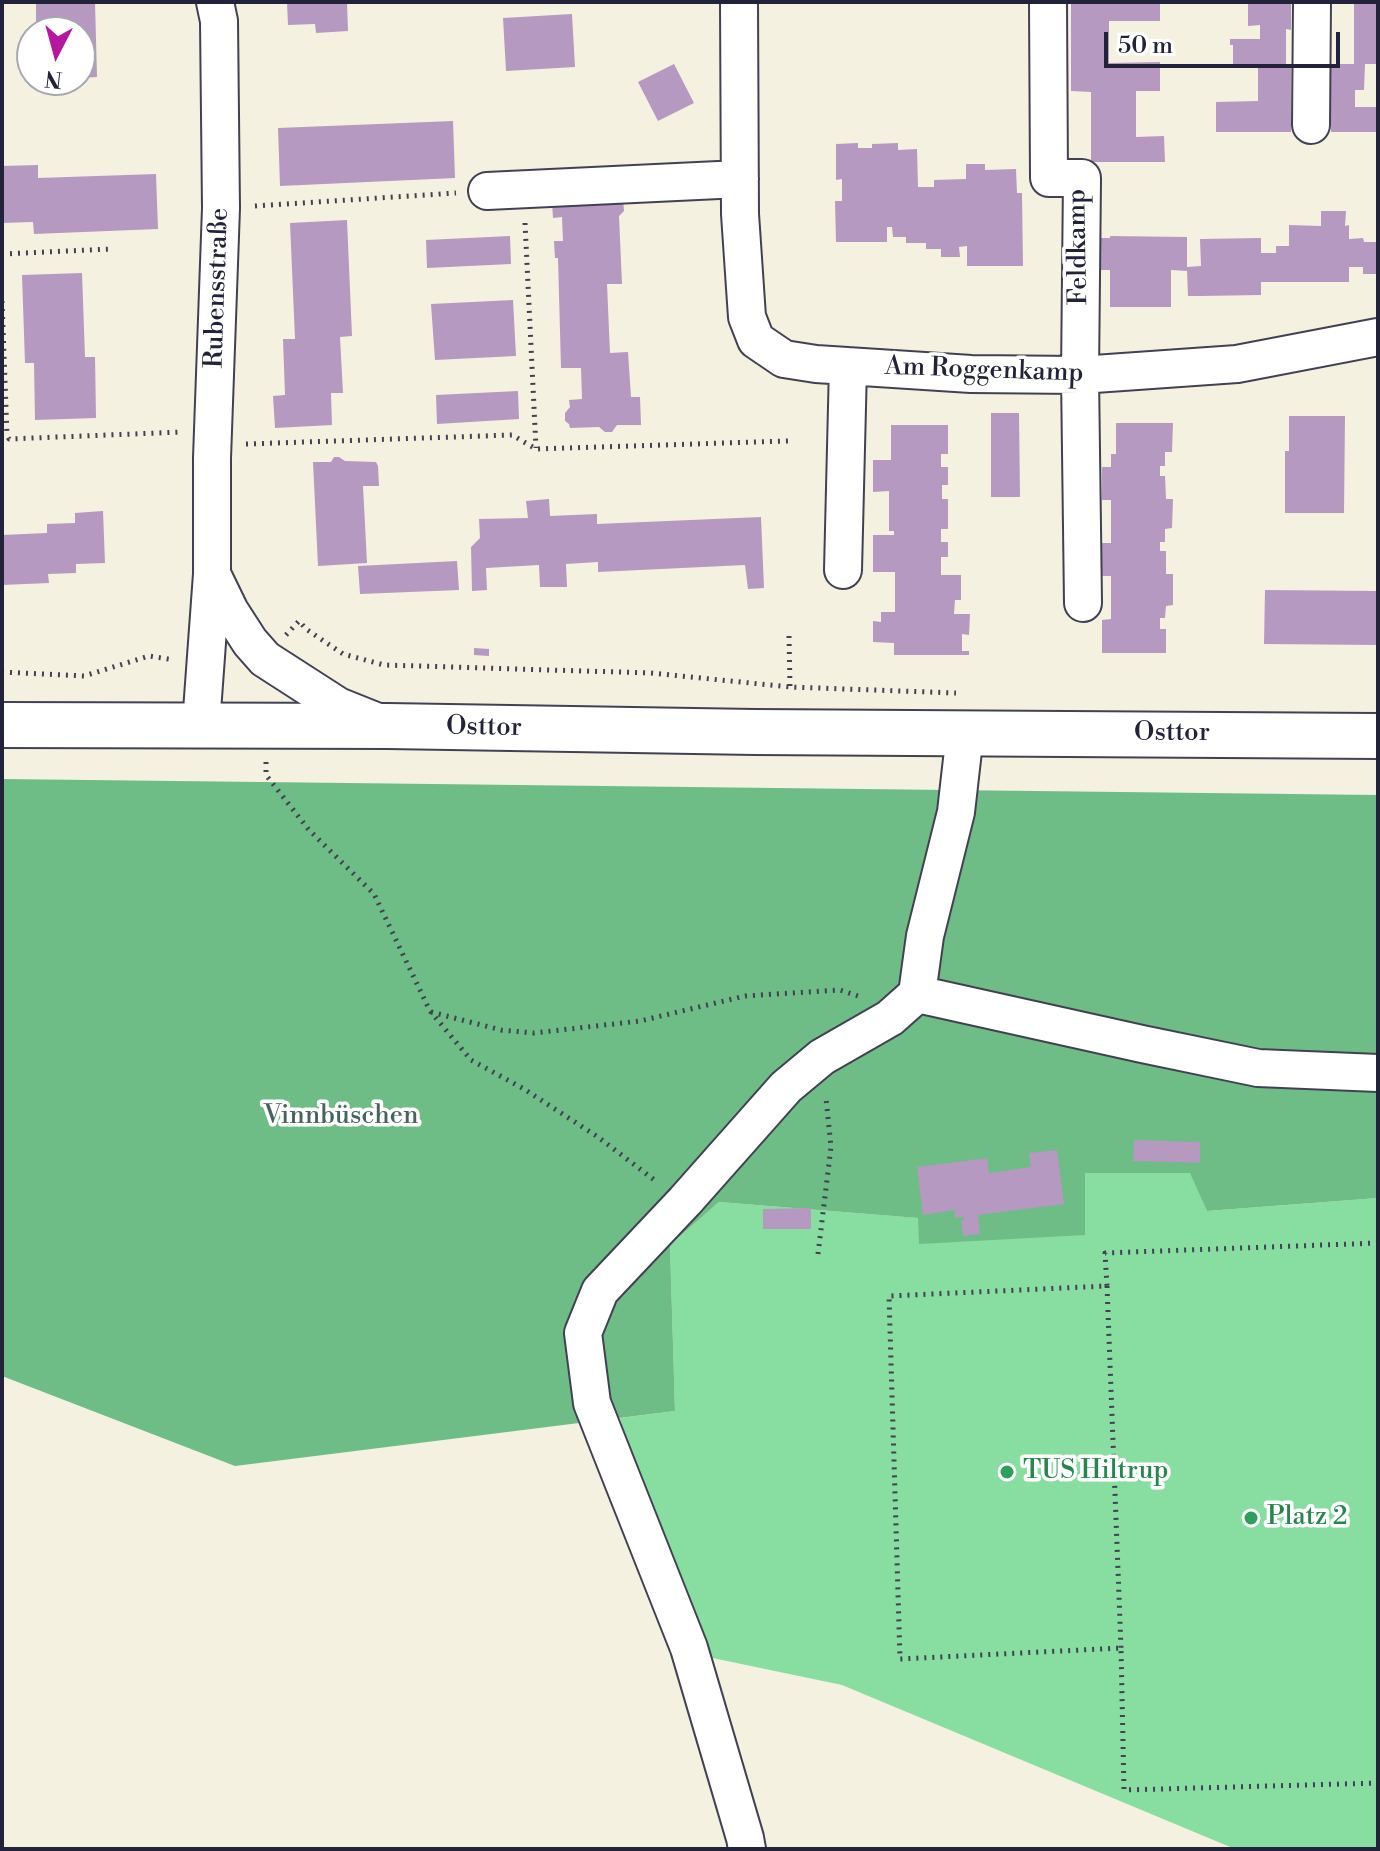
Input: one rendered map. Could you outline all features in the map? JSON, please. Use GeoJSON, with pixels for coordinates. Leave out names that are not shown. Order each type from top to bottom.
{"type":"FeatureCollection","features":[{"type":"Feature","properties":{"kind":"main road","name":"Osttor"},"geometry":{"type":"LineString","coordinates":[[2,725],[388,726],[755,732],[961,713],[1378,736]]}},
{"type":"Feature","properties":{"kind":"street","name":"Rubensstraße"},"geometry":{"type":"LineString","coordinates":[[201,725],[212,574],[221,208],[219,21],[215,2]]}},
{"type":"Feature","properties":{"kind":"street","name":"Am Roggenkamp"},"geometry":{"type":"LineString","coordinates":[[739,2],[740,214],[747,317],[756,340],[784,359],[816,364],[971,374],[1080,375],[1237,364],[1378,337]]}},
{"type":"Feature","properties":{"kind":"street","name":"Feldkamp"},"geometry":{"type":"LineString","coordinates":[[1048,2],[1049,178],[1082,178],[1080,375]]}},
{"type":"Feature","properties":{"kind":"street"},"geometry":{"type":"LineString","coordinates":[[1311,125],[1312,2]]}},
{"type":"Feature","properties":{"kind":"street"},"geometry":{"type":"LineString","coordinates":[[487,191],[740,179]]}},
{"type":"Feature","properties":{"kind":"street"},"geometry":{"type":"LineString","coordinates":[[843,570],[848,366]]}},
{"type":"Feature","properties":{"kind":"street"},"geometry":{"type":"LineString","coordinates":[[1080,375],[1083,603]]}},
{"type":"Feature","properties":{"kind":"street","name":"Rubensstraße"},"geometry":{"type":"LineString","coordinates":[[212,574],[230,611],[265,659],[338,706],[388,726]]}},
{"type":"Feature","properties":{"kind":"street"},"geometry":{"type":"LineString","coordinates":[[747,1849],[689,1648],[592,1403],[583,1333],[600,1291],[786,1087],[822,1057],[890,1018],[917,994],[925,936],[956,812],[961,713]]}},
{"type":"Feature","properties":{"kind":"street"},"geometry":{"type":"LineString","coordinates":[[917,994],[1258,1068],[1378,1073]]}},
{"type":"Feature","properties":{"kind":"path"},"geometry":{"type":"LineString","coordinates":[[524,189],[536,449]]}},
{"type":"Feature","properties":{"kind":"path"},"geometry":{"type":"LineString","coordinates":[[221,208],[487,191]]}},
{"type":"Feature","properties":{"kind":"path"},"geometry":{"type":"LineString","coordinates":[[2,254],[111,249]]}},
{"type":"Feature","properties":{"kind":"path"},"geometry":{"type":"LineString","coordinates":[[2,301],[4,435],[9,439],[512,435],[536,449],[789,441]]}},
{"type":"Feature","properties":{"kind":"path"},"geometry":{"type":"LineString","coordinates":[[265,659],[299,621],[343,654],[384,665],[651,673],[790,687],[961,713]]}},
{"type":"Feature","properties":{"kind":"path"},"geometry":{"type":"LineString","coordinates":[[789,636],[790,687]]}},
{"type":"Feature","properties":{"kind":"path"},"geometry":{"type":"LineString","coordinates":[[2,672],[84,676],[149,656],[205,664]]}},
{"type":"Feature","properties":{"kind":"path"},"geometry":{"type":"LineString","coordinates":[[264,725],[266,775],[309,830],[374,894],[430,1011],[471,1060],[524,1089],[598,1137],[685,1201]]}},
{"type":"Feature","properties":{"kind":"path"},"geometry":{"type":"LineString","coordinates":[[430,1011],[501,1030],[534,1033],[640,1021],[745,996],[840,990],[867,999],[890,1018]]}},
{"type":"Feature","properties":{"kind":"path"},"geometry":{"type":"LineString","coordinates":[[818,1254],[831,1147],[822,1057]]}},
{"type":"Feature","properties":{"kind":"path"},"geometry":{"type":"LineString","coordinates":[[1378,1243],[1105,1253],[1124,1790],[1378,1783]]}},
{"type":"Feature","properties":{"kind":"path"},"geometry":{"type":"LineString","coordinates":[[1107,1286],[889,1296],[900,1659],[1121,1648]]}},
{"type":"Feature","properties":{"kind":"green space","name":"Vinnbüschen"},"geometry":{"type":"Polygon","coordinates":[[[2,779],[1378,795],[1378,1198],[1207,1211],[1190,1173],[1085,1173],[1085,1235],[919,1244],[918,1218],[719,1202],[670,1245],[675,1411],[235,1466],[2,1376],[2,779]]]}},
{"type":"Feature","properties":{"kind":"green space","name":"TUS Hiltrup"},"geometry":{"type":"Polygon","coordinates":[[[1084,1173],[1191,1173],[1207,1211],[1378,1198],[1378,1849],[1235,1849],[842,1685],[703,1656],[651,1526],[620,1418],[675,1411],[670,1245],[719,1202],[919,1218],[919,1244],[1084,1173]]]}},
{"type":"Feature","properties":{"kind":"building"},"geometry":{"type":"Polygon","coordinates":[[[36,2],[95,2],[95,16],[36,16],[36,2]]]}},
{"type":"Feature","properties":{"kind":"building"},"geometry":{"type":"Polygon","coordinates":[[[287,2],[347,2],[348,31],[316,33],[315,24],[288,25],[287,2]]]}},
{"type":"Feature","properties":{"kind":"building"},"geometry":{"type":"Polygon","coordinates":[[[1071,2],[1160,2],[1160,21],[1109,21],[1109,63],[1160,62],[1160,91],[1136,91],[1136,137],[1164,136],[1165,162],[1091,162],[1091,92],[1071,91],[1071,2]]]}},
{"type":"Feature","properties":{"kind":"building"},"geometry":{"type":"Polygon","coordinates":[[[1248,2],[1291,2],[1291,30],[1286,29],[1286,64],[1291,64],[1291,132],[1216,132],[1216,102],[1258,101],[1258,64],[1233,64],[1233,45],[1230,45],[1230,39],[1260,39],[1260,25],[1248,26],[1248,2]]]}},
{"type":"Feature","properties":{"kind":"building"},"geometry":{"type":"Polygon","coordinates":[[[1354,2],[1378,2],[1378,64],[1365,64],[1364,90],[1355,90],[1355,107],[1378,107],[1378,132],[1331,132],[1331,64],[1354,64],[1354,2]]]}},
{"type":"Feature","properties":{"kind":"building"},"geometry":{"type":"Polygon","coordinates":[[[572,14],[575,67],[506,71],[503,18],[572,14]]]}},
{"type":"Feature","properties":{"kind":"building"},"geometry":{"type":"Polygon","coordinates":[[[674,64],[694,103],[658,121],[638,82],[674,64]]]}},
{"type":"Feature","properties":{"kind":"building"},"geometry":{"type":"Polygon","coordinates":[[[453,121],[455,178],[280,186],[278,128],[453,121]]]}},
{"type":"Feature","properties":{"kind":"building"},"geometry":{"type":"Polygon","coordinates":[[[858,143],[858,148],[898,143],[898,150],[917,149],[918,187],[934,187],[934,180],[966,179],[966,164],[985,164],[985,170],[1016,169],[1017,193],[1022,193],[1023,266],[967,266],[967,246],[959,247],[960,257],[941,257],[941,249],[926,249],[926,243],[906,243],[906,237],[893,237],[892,227],[887,227],[887,242],[836,242],[835,201],[842,201],[842,179],[836,180],[836,144],[858,143]]]}},
{"type":"Feature","properties":{"kind":"building"},"geometry":{"type":"Polygon","coordinates":[[[38,165],[38,178],[156,174],[158,229],[34,234],[33,222],[2,223],[2,166],[38,165]]]}},
{"type":"Feature","properties":{"kind":"building"},"geometry":{"type":"Polygon","coordinates":[[[623,198],[624,211],[619,216],[622,284],[607,284],[610,353],[628,352],[631,397],[640,397],[641,425],[617,425],[612,432],[605,432],[599,427],[570,428],[565,421],[565,413],[570,407],[569,400],[582,399],[581,368],[561,368],[558,258],[555,258],[554,241],[563,241],[562,217],[553,218],[552,202],[623,198]]]}},
{"type":"Feature","properties":{"kind":"building"},"geometry":{"type":"Polygon","coordinates":[[[1321,211],[1346,211],[1345,226],[1349,225],[1349,239],[1363,238],[1364,242],[1378,242],[1378,274],[1363,274],[1363,267],[1349,267],[1349,282],[1261,282],[1261,295],[1188,296],[1187,271],[1171,270],[1171,307],[1110,307],[1110,270],[1097,270],[1097,238],[1187,237],[1187,267],[1201,266],[1200,239],[1261,238],[1261,253],[1276,253],[1276,246],[1289,246],[1289,225],[1321,226],[1321,211]]]}},
{"type":"Feature","properties":{"kind":"building"},"geometry":{"type":"Polygon","coordinates":[[[347,220],[352,336],[340,337],[343,393],[331,393],[332,425],[275,428],[273,396],[285,395],[283,339],[295,339],[290,223],[347,220]]]}},
{"type":"Feature","properties":{"kind":"building"},"geometry":{"type":"Polygon","coordinates":[[[510,236],[511,264],[427,268],[426,240],[510,236]]]}},
{"type":"Feature","properties":{"kind":"building"},"geometry":{"type":"Polygon","coordinates":[[[82,273],[85,357],[95,357],[96,418],[35,420],[34,363],[25,363],[22,275],[82,273]]]}},
{"type":"Feature","properties":{"kind":"building"},"geometry":{"type":"Polygon","coordinates":[[[513,300],[516,356],[435,360],[431,304],[513,300]]]}},
{"type":"Feature","properties":{"kind":"building"},"geometry":{"type":"Polygon","coordinates":[[[518,391],[519,419],[437,424],[436,395],[518,391]]]}},
{"type":"Feature","properties":{"kind":"building"},"geometry":{"type":"Polygon","coordinates":[[[991,413],[1019,413],[1020,497],[991,497],[991,413]]]}},
{"type":"Feature","properties":{"kind":"building"},"geometry":{"type":"Polygon","coordinates":[[[1289,416],[1345,416],[1344,513],[1285,513],[1285,451],[1289,451],[1289,416]]]}},
{"type":"Feature","properties":{"kind":"building"},"geometry":{"type":"Polygon","coordinates":[[[1116,423],[1173,423],[1172,452],[1165,452],[1165,466],[1160,466],[1160,476],[1165,476],[1166,499],[1173,499],[1172,528],[1165,529],[1165,542],[1160,542],[1160,551],[1166,551],[1166,574],[1173,574],[1173,605],[1166,606],[1165,618],[1160,618],[1160,629],[1166,629],[1166,653],[1102,653],[1102,620],[1111,619],[1111,576],[1102,576],[1102,543],[1111,543],[1111,500],[1102,500],[1102,467],[1111,467],[1111,454],[1116,454],[1116,423]]]}},
{"type":"Feature","properties":{"kind":"building"},"geometry":{"type":"Polygon","coordinates":[[[891,425],[948,425],[948,454],[941,454],[941,467],[948,467],[948,485],[942,485],[942,499],[948,499],[948,529],[941,529],[941,542],[948,542],[948,557],[941,557],[941,575],[961,575],[961,600],[955,600],[954,614],[970,614],[969,635],[962,634],[962,651],[969,651],[969,655],[894,655],[894,643],[873,642],[873,621],[881,622],[881,612],[895,612],[895,572],[873,572],[873,535],[894,535],[894,531],[889,531],[889,491],[873,492],[873,460],[891,460],[891,425]]]}},
{"type":"Feature","properties":{"kind":"building"},"geometry":{"type":"Polygon","coordinates":[[[334,457],[345,461],[376,462],[378,466],[379,486],[363,486],[367,563],[318,566],[313,462],[331,462],[334,457]]]}},
{"type":"Feature","properties":{"kind":"building"},"geometry":{"type":"Polygon","coordinates":[[[549,499],[550,516],[597,514],[597,524],[761,517],[764,588],[748,589],[745,565],[598,572],[598,562],[566,564],[567,587],[540,587],[539,565],[486,568],[487,590],[472,591],[471,547],[480,538],[479,519],[528,518],[526,501],[549,499]]]}},
{"type":"Feature","properties":{"kind":"building"},"geometry":{"type":"Polygon","coordinates":[[[103,511],[105,563],[76,564],[76,573],[48,574],[49,583],[2,585],[2,535],[47,533],[47,524],[75,523],[75,513],[103,511]]]}},
{"type":"Feature","properties":{"kind":"building"},"geometry":{"type":"Polygon","coordinates":[[[457,561],[459,590],[360,594],[358,566],[457,561]]]}},
{"type":"Feature","properties":{"kind":"building"},"geometry":{"type":"Polygon","coordinates":[[[1265,590],[1378,591],[1378,645],[1264,644],[1265,590]]]}},
{"type":"Feature","properties":{"kind":"building"},"geometry":{"type":"Polygon","coordinates":[[[474,648],[489,649],[489,656],[474,655],[474,648]]]}},
{"type":"Feature","properties":{"kind":"building"},"geometry":{"type":"Polygon","coordinates":[[[1134,1140],[1200,1142],[1200,1163],[1133,1161],[1134,1140]]]}},
{"type":"Feature","properties":{"kind":"building"},"geometry":{"type":"Polygon","coordinates":[[[1057,1150],[1064,1204],[978,1215],[980,1234],[963,1236],[961,1220],[964,1217],[955,1218],[955,1210],[923,1215],[917,1167],[987,1158],[989,1173],[1031,1167],[1029,1153],[1057,1150]]]}},
{"type":"Feature","properties":{"kind":"building"},"geometry":{"type":"Polygon","coordinates":[[[811,1208],[811,1229],[763,1229],[763,1209],[811,1208]]]}},
{"type":"Feature","properties":{"kind":"place","name":"TUS Hiltrup"},"geometry":{"type":"Point","coordinates":[1007,1472]}},
{"type":"Feature","properties":{"kind":"place","name":"Platz 2"},"geometry":{"type":"Point","coordinates":[1251,1518]}}]}
